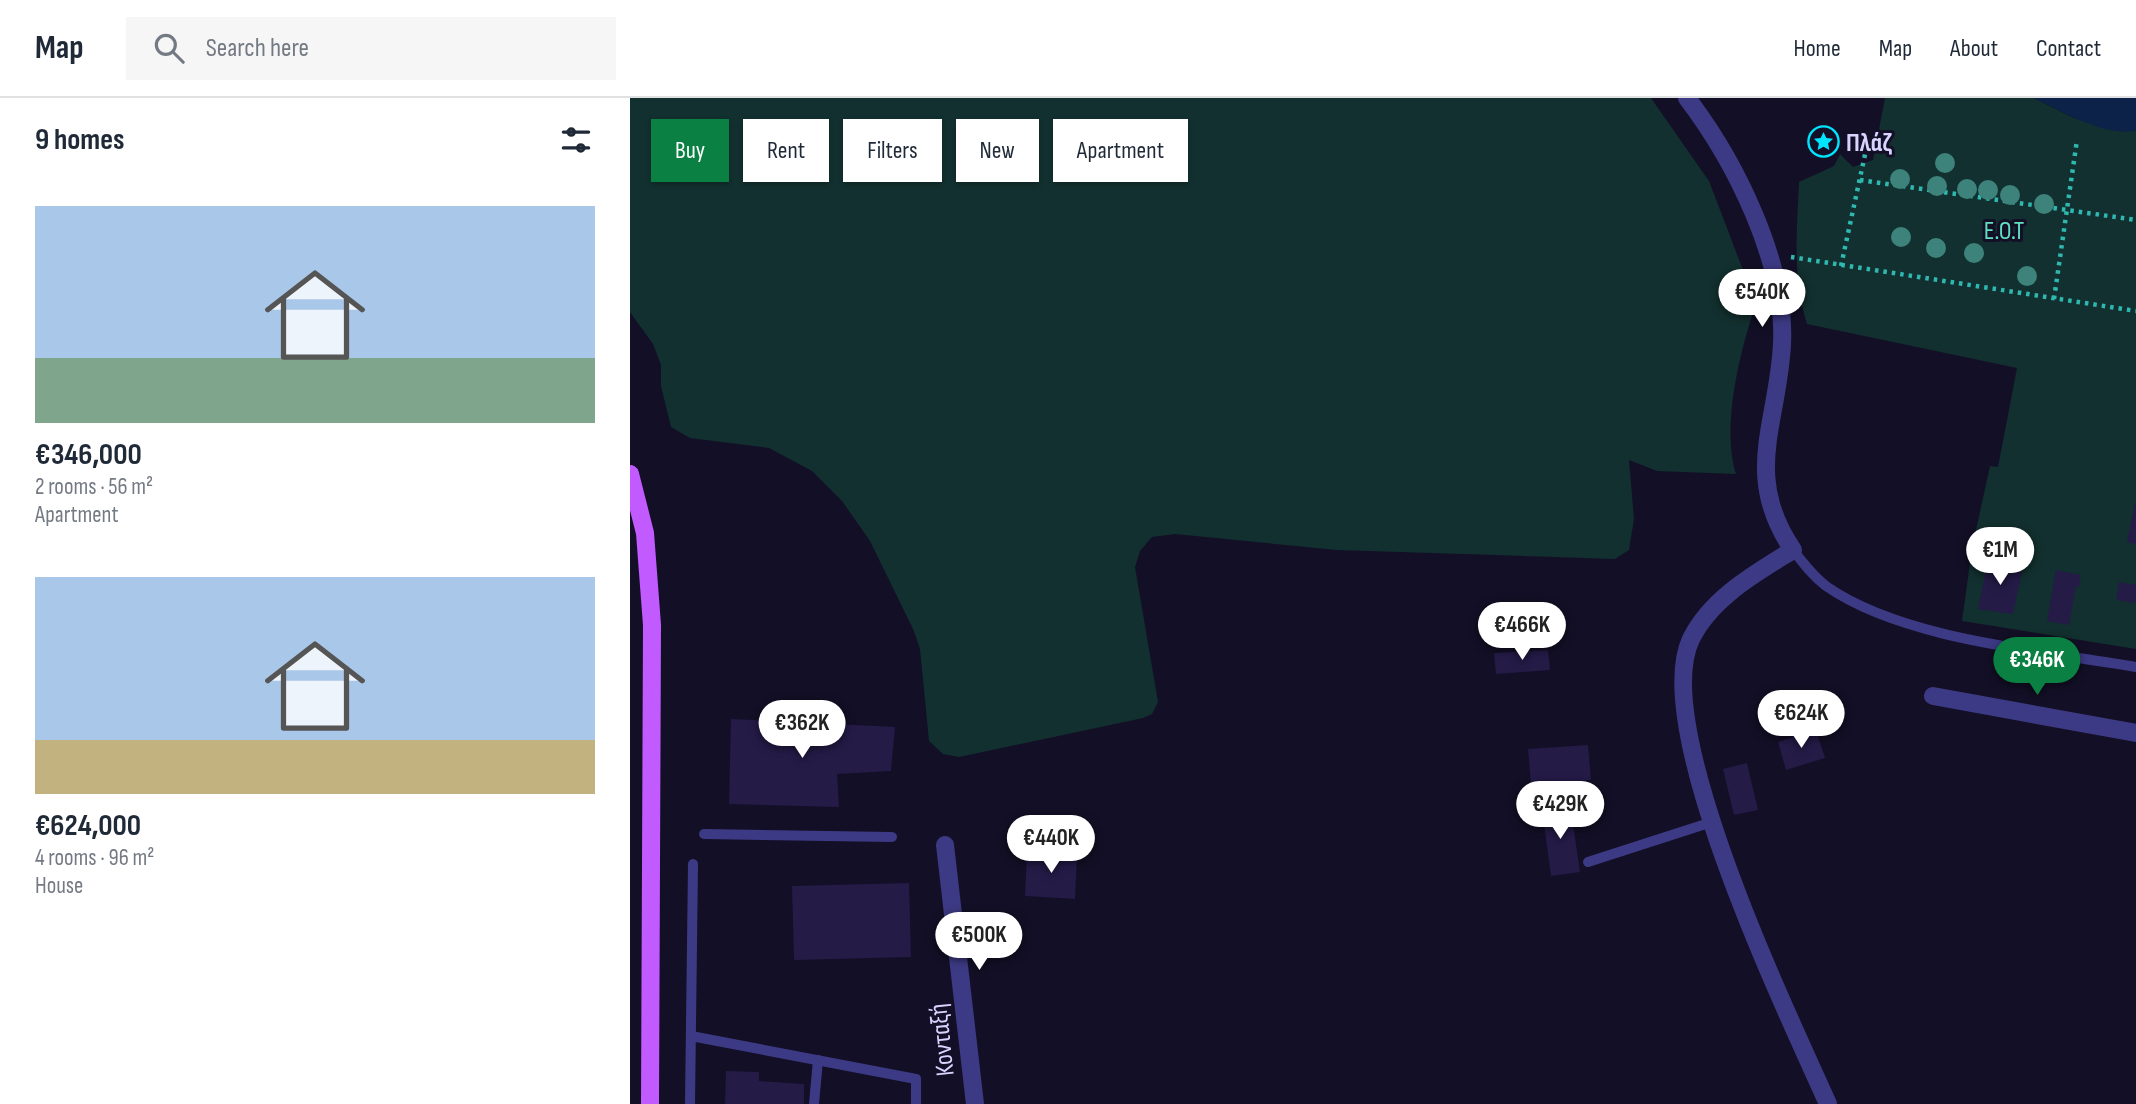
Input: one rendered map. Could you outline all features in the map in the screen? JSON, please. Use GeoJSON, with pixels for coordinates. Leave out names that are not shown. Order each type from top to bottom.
{"type":"FeatureCollection","features":[{"type":"Feature","properties":{"kind":"main road"},"geometry":{"type":"LineString","coordinates":[[630,474],[645,533],[652,625],[650,1104]]}},
{"type":"Feature","properties":{"kind":"street"},"geometry":{"type":"LineString","coordinates":[[1687,98],[1736,173],[1753,209],[1766,251],[1778,306],[1782,344],[1768,435],[1766,489],[1774,520],[1793,550],[1717,604],[1701,622],[1687,648],[1684,669],[1685,710],[1712,822],[1740,903],[1828,1104]]}},
{"type":"Feature","properties":{"kind":"street"},"geometry":{"type":"LineString","coordinates":[[1933,696],[2136,733]]}},
{"type":"Feature","properties":{"kind":"street","name":"Κονταξή"},"geometry":{"type":"LineString","coordinates":[[945,845],[975,1104]]}},
{"type":"Feature","properties":{"kind":"lane"},"geometry":{"type":"LineString","coordinates":[[1793,550],[1826,585],[1879,614],[1985,640],[2136,667]]}},
{"type":"Feature","properties":{"kind":"lane"},"geometry":{"type":"LineString","coordinates":[[1588,862],[1712,822]]}},
{"type":"Feature","properties":{"kind":"lane"},"geometry":{"type":"LineString","coordinates":[[704,834],[892,837]]}},
{"type":"Feature","properties":{"kind":"lane"},"geometry":{"type":"LineString","coordinates":[[690,1104],[693,864]]}},
{"type":"Feature","properties":{"kind":"lane"},"geometry":{"type":"LineString","coordinates":[[691,1036],[916,1079],[916,1104]]}},
{"type":"Feature","properties":{"kind":"lane"},"geometry":{"type":"LineString","coordinates":[[814,1104],[818,1060]]}},
{"type":"Feature","properties":{"kind":"path"},"geometry":{"type":"LineString","coordinates":[[2054,299],[2077,139]]}},
{"type":"Feature","properties":{"kind":"path"},"geometry":{"type":"LineString","coordinates":[[1841,266],[1866,150]]}},
{"type":"Feature","properties":{"kind":"path"},"geometry":{"type":"LineString","coordinates":[[1860,180],[2136,220]]}},
{"type":"Feature","properties":{"kind":"path"},"geometry":{"type":"LineString","coordinates":[[1766,251],[1841,266],[2136,311]]}},
{"type":"Feature","properties":{"kind":"green space"},"geometry":{"type":"Polygon","coordinates":[[[630,98],[1651,98],[1709,181],[1756,304],[1734,389],[1731,434],[1736,474],[1657,471],[1629,460],[1634,519],[1629,550],[1615,559],[1337,550],[1175,534],[1152,537],[1140,551],[1135,567],[1158,702],[1152,714],[959,757],[943,754],[929,741],[920,649],[914,631],[870,541],[842,501],[812,471],[769,448],[690,438],[671,427],[661,386],[661,365],[653,344],[630,312],[630,98]]]}},
{"type":"Feature","properties":{"kind":"green space","name":"E.O.T"},"geometry":{"type":"Polygon","coordinates":[[[1885,98],[2034,98],[2074,118],[2136,131],[2136,649],[1962,621],[1972,548],[1990,466],[1998,467],[2017,368],[1807,324],[1797,271],[1799,182],[1834,166],[1840,154],[1853,167],[1873,160],[1885,98]]]}},
{"type":"Feature","properties":{"kind":"water"},"geometry":{"type":"Polygon","coordinates":[[[2034,98],[2136,98],[2136,131],[2123,132],[2097,126],[2034,98]]]}},
{"type":"Feature","properties":{"kind":"building"},"geometry":{"type":"Polygon","coordinates":[[[2136,504],[2136,544],[2127,542],[2136,504]]]}},
{"type":"Feature","properties":{"kind":"building"},"geometry":{"type":"Polygon","coordinates":[[[1988,560],[2023,567],[2013,614],[1978,609],[1988,560]]]}},
{"type":"Feature","properties":{"kind":"building"},"geometry":{"type":"Polygon","coordinates":[[[2056,570],[2081,575],[2079,587],[2076,586],[2069,625],[2047,621],[2056,570]]]}},
{"type":"Feature","properties":{"kind":"building"},"geometry":{"type":"Polygon","coordinates":[[[2119,582],[2136,585],[2136,603],[2116,600],[2119,582]]]}},
{"type":"Feature","properties":{"kind":"building"},"geometry":{"type":"Polygon","coordinates":[[[1548,650],[1550,670],[1496,674],[1494,653],[1548,650]]]}},
{"type":"Feature","properties":{"kind":"building"},"geometry":{"type":"Polygon","coordinates":[[[731,719],[895,727],[891,771],[837,774],[839,807],[729,804],[731,719]]]}},
{"type":"Feature","properties":{"kind":"building"},"geometry":{"type":"Polygon","coordinates":[[[1816,730],[1825,758],[1786,770],[1778,742],[1816,730]]]}},
{"type":"Feature","properties":{"kind":"building"},"geometry":{"type":"Polygon","coordinates":[[[1588,745],[1591,780],[1531,784],[1528,749],[1588,745]]]}},
{"type":"Feature","properties":{"kind":"building"},"geometry":{"type":"Polygon","coordinates":[[[1747,763],[1758,810],[1734,815],[1723,769],[1747,763]]]}},
{"type":"Feature","properties":{"kind":"building"},"geometry":{"type":"Polygon","coordinates":[[[1555,799],[1557,819],[1572,817],[1580,872],[1551,876],[1541,801],[1555,799]]]}},
{"type":"Feature","properties":{"kind":"building"},"geometry":{"type":"Polygon","coordinates":[[[1027,852],[1077,854],[1075,899],[1025,896],[1027,852]]]}},
{"type":"Feature","properties":{"kind":"building"},"geometry":{"type":"Polygon","coordinates":[[[909,883],[911,957],[794,960],[792,886],[909,883]]]}},
{"type":"Feature","properties":{"kind":"building"},"geometry":{"type":"Polygon","coordinates":[[[726,1071],[759,1072],[759,1081],[804,1084],[804,1104],[725,1104],[726,1071]]]}},
{"type":"Feature","properties":{"kind":"place","name":"Πλάζ"},"geometry":{"type":"Point","coordinates":[1823,142]}}]}
